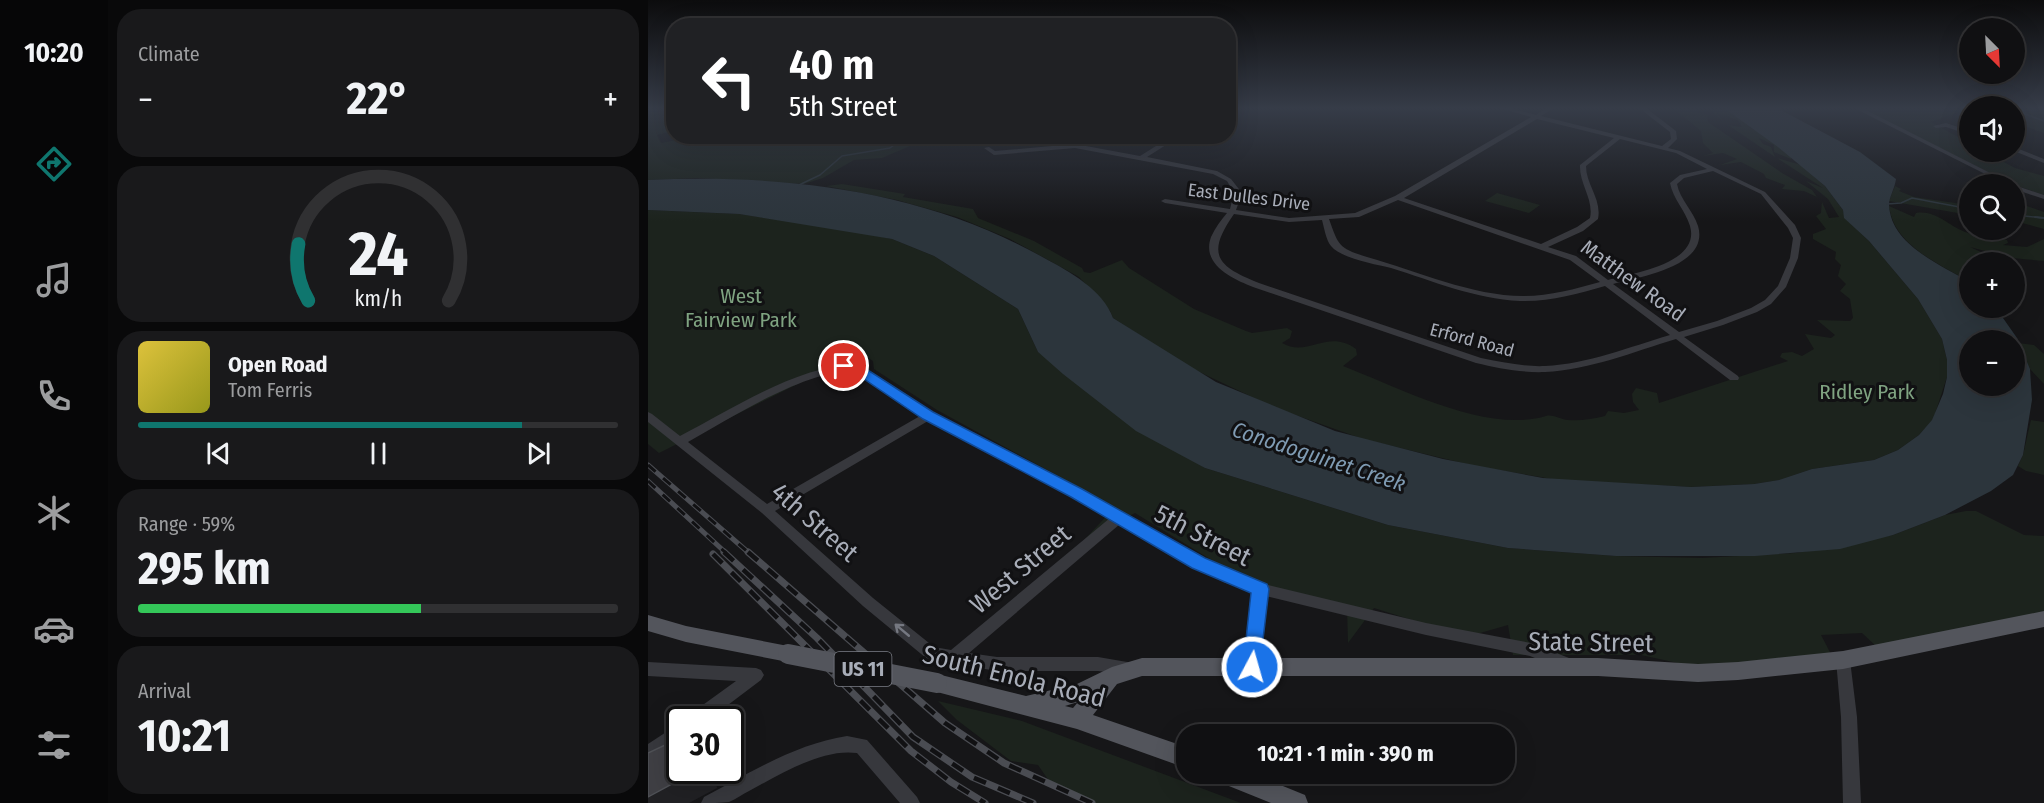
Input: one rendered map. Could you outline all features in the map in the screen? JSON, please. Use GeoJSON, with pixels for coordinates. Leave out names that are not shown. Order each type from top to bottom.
{"type":"FeatureCollection","features":[{"type":"Feature","properties":{"kind":"main road","name":"State Street"},"geometry":{"type":"LineString","coordinates":[[1028,705],[1066,697],[1132,668],[1572,667],[1698,672],[1843,660],[2044,619]]}},
{"type":"Feature","properties":{"kind":"main road","name":"South Enola Road"},"geometry":{"type":"LineString","coordinates":[[648,623],[686,634],[937,683],[1028,705],[1077,719],[1176,754]]}},
{"type":"Feature","properties":{"kind":"main road","name":"State Street"},"geometry":{"type":"LineString","coordinates":[[1077,719],[1113,677]]}},
{"type":"Feature","properties":{"kind":"main road"},"geometry":{"type":"LineString","coordinates":[[1251,784],[1297,803]]}},
{"type":"Feature","properties":{"kind":"street"},"geometry":{"type":"LineString","coordinates":[[1142,158],[1162,145]]}},
{"type":"Feature","properties":{"kind":"street","name":"East Dulles Drive"},"geometry":{"type":"LineString","coordinates":[[1165,201],[1289,220],[1325,219],[1365,213],[1398,198],[1487,145]]}},
{"type":"Feature","properties":{"kind":"street"},"geometry":{"type":"LineString","coordinates":[[1544,246],[1580,230],[1594,219],[1596,208],[1584,176],[1583,165],[1608,145]]}},
{"type":"Feature","properties":{"kind":"street","name":"Erford Road"},"geometry":{"type":"LineString","coordinates":[[987,148],[994,153],[1068,146],[1201,168],[1223,176],[1232,183],[1238,193],[1212,245],[1215,258],[1233,275],[1479,361],[1522,368],[1569,367],[1678,336],[1740,316],[1768,302],[1782,287],[1797,244],[1795,232],[1772,201],[1761,192],[1714,168],[1654,145]]}},
{"type":"Feature","properties":{"kind":"street"},"geometry":{"type":"LineString","coordinates":[[1932,145],[1989,174]]}},
{"type":"Feature","properties":{"kind":"street"},"geometry":{"type":"LineString","coordinates":[[2025,153],[2044,161]]}},
{"type":"Feature","properties":{"kind":"street"},"geometry":{"type":"LineString","coordinates":[[1325,219],[1332,241],[1346,251],[1489,295],[1537,298],[1607,283],[1660,268],[1689,250],[1694,240],[1695,229],[1673,183],[1682,176],[1714,168]]}},
{"type":"Feature","properties":{"kind":"street"},"geometry":{"type":"LineString","coordinates":[[2025,191],[2044,197]]}},
{"type":"Feature","properties":{"kind":"street","name":"Matthew Road"},"geometry":{"type":"LineString","coordinates":[[1398,198],[1544,246],[1573,258],[1734,378]]}},
{"type":"Feature","properties":{"kind":"street","name":"5th Street"},"geometry":{"type":"LineString","coordinates":[[680,441],[796,384],[844,366],[856,367],[928,416],[1022,463],[1198,563],[1236,581],[1260,589],[1426,629],[1532,650],[1572,667]]}},
{"type":"Feature","properties":{"kind":"street","name":"4th Street"},"geometry":{"type":"LineString","coordinates":[[648,416],[766,510],[926,650],[952,658]]}},
{"type":"Feature","properties":{"kind":"street"},"geometry":{"type":"LineString","coordinates":[[766,510],[928,416]]}},
{"type":"Feature","properties":{"kind":"street","name":"West Street"},"geometry":{"type":"LineString","coordinates":[[952,658],[1119,518]]}},
{"type":"Feature","properties":{"kind":"street"},"geometry":{"type":"LineString","coordinates":[[1252,667],[1260,589]]}},
{"type":"Feature","properties":{"kind":"street","name":"State Street"},"geometry":{"type":"LineString","coordinates":[[952,658],[998,664],[1098,664],[1132,668]]}},
{"type":"Feature","properties":{"kind":"street"},"geometry":{"type":"LineString","coordinates":[[1843,660],[1849,717],[1852,803]]}},
{"type":"Feature","properties":{"kind":"street"},"geometry":{"type":"LineString","coordinates":[[648,669],[756,675],[714,706]]}},
{"type":"Feature","properties":{"kind":"street"},"geometry":{"type":"LineString","coordinates":[[648,754],[666,741]]}},
{"type":"Feature","properties":{"kind":"street"},"geometry":{"type":"LineString","coordinates":[[710,803],[791,761],[841,742],[852,742],[861,746],[911,803]]}},
{"type":"Feature","properties":{"kind":"green space"},"geometry":{"type":"Polygon","coordinates":[[[648,145],[917,145],[910,146],[882,158],[854,160],[823,178],[804,184],[698,178],[648,180],[648,145]]]}},
{"type":"Feature","properties":{"kind":"green space"},"geometry":{"type":"Polygon","coordinates":[[[1705,145],[1742,145],[1812,190],[1817,197],[1804,191],[1782,189],[1785,185],[1766,178],[1764,174],[1741,162],[1720,165],[1737,159],[1723,153],[1703,156],[1713,153],[1705,145]]]}},
{"type":"Feature","properties":{"kind":"green space"},"geometry":{"type":"Polygon","coordinates":[[[1758,145],[1771,147],[1775,157],[1758,145]]]}},
{"type":"Feature","properties":{"kind":"green space"},"geometry":{"type":"Polygon","coordinates":[[[1774,145],[1780,145],[1791,155],[1791,159],[1774,152],[1774,145]]]}},
{"type":"Feature","properties":{"kind":"green space"},"geometry":{"type":"Polygon","coordinates":[[[1935,145],[1959,145],[1959,157],[1935,145]]]}},
{"type":"Feature","properties":{"kind":"green space","name":"Ridley Park"},"geometry":{"type":"Polygon","coordinates":[[[1777,158],[1801,165],[1825,186],[1843,210],[1845,218],[1869,241],[1918,299],[1942,339],[1947,360],[1947,377],[1933,420],[1919,435],[1898,450],[1874,460],[1812,469],[1780,480],[1754,484],[1691,487],[1558,480],[1475,466],[1363,439],[1273,407],[1189,367],[1113,318],[1110,311],[1079,277],[1010,239],[957,217],[897,200],[826,186],[842,184],[905,194],[903,197],[973,209],[978,218],[1034,241],[1082,268],[1084,272],[1090,273],[1122,260],[1129,268],[1194,309],[1246,331],[1252,333],[1287,328],[1292,331],[1290,338],[1282,343],[1291,347],[1336,341],[1346,343],[1356,349],[1357,355],[1343,366],[1443,406],[1497,419],[1522,420],[1555,416],[1565,420],[1577,420],[1605,416],[1608,411],[1624,413],[1639,410],[1633,402],[1632,394],[1636,388],[1657,393],[1659,403],[1788,361],[1780,357],[1782,353],[1792,352],[1802,356],[1814,349],[1805,334],[1831,338],[1835,335],[1817,320],[1850,321],[1853,318],[1850,299],[1840,291],[1846,284],[1838,276],[1841,265],[1835,259],[1836,252],[1813,239],[1813,234],[1826,229],[1816,216],[1821,213],[1822,202],[1829,218],[1839,217],[1828,199],[1806,181],[1823,188],[1777,158]]]}},
{"type":"Feature","properties":{"kind":"green space"},"geometry":{"type":"Polygon","coordinates":[[[1968,162],[2004,162],[2015,168],[2044,176],[2044,195],[2025,188],[2025,174],[1992,174],[1968,162]]]}},
{"type":"Feature","properties":{"kind":"green space"},"geometry":{"type":"Polygon","coordinates":[[[1895,186],[1901,189],[1899,191],[1914,197],[1959,204],[1959,213],[1889,201],[1895,186]]]}},
{"type":"Feature","properties":{"kind":"green space"},"geometry":{"type":"Polygon","coordinates":[[[1497,193],[1540,205],[1529,213],[1485,201],[1497,193]]]}},
{"type":"Feature","properties":{"kind":"green space"},"geometry":{"type":"Polygon","coordinates":[[[2025,205],[2044,212],[2044,229],[2025,224],[2025,205]]]}},
{"type":"Feature","properties":{"kind":"green space"},"geometry":{"type":"Polygon","coordinates":[[[1889,206],[1914,217],[1916,213],[1923,213],[1941,219],[1959,229],[1959,240],[2007,240],[2008,243],[2003,245],[2027,247],[2044,239],[2044,261],[2025,259],[2025,252],[1989,252],[1970,247],[1981,252],[1959,252],[1959,276],[1909,243],[1899,232],[1889,206]]]}},
{"type":"Feature","properties":{"kind":"green space","name":"West Fairview Park"},"geometry":{"type":"Polygon","coordinates":[[[648,210],[739,214],[851,230],[892,239],[934,256],[1018,309],[1038,352],[1205,468],[1388,525],[1508,548],[1616,556],[1702,558],[1796,553],[1893,535],[1945,515],[1976,511],[2024,535],[2044,536],[2044,615],[1877,647],[1862,633],[1821,635],[1832,656],[1696,667],[1641,655],[1513,655],[1508,625],[1466,637],[1374,608],[1348,643],[1347,608],[1244,580],[1135,513],[1085,539],[1115,507],[937,410],[874,369],[873,361],[860,353],[659,453],[648,444],[648,210]]]}},
{"type":"Feature","properties":{"kind":"green space"},"geometry":{"type":"Polygon","coordinates":[[[2025,344],[2034,345],[2044,354],[2044,384],[2030,369],[2025,358],[2025,344]]]}},
{"type":"Feature","properties":{"kind":"green space"},"geometry":{"type":"Polygon","coordinates":[[[2031,420],[2044,422],[2044,475],[2026,471],[2018,466],[2023,455],[2031,420]]]}},
{"type":"Feature","properties":{"kind":"green space"},"geometry":{"type":"Polygon","coordinates":[[[938,701],[1022,721],[1176,779],[1176,784],[1190,784],[1241,803],[1093,803],[1054,788],[1038,765],[1011,761],[957,720],[938,701]]]}},
{"type":"Feature","properties":{"kind":"water","name":"Conodoguinet Creek"},"geometry":{"type":"Polygon","coordinates":[[[1776,145],[1848,145],[1896,179],[1889,205],[1892,219],[1898,231],[1919,252],[1959,276],[1959,318],[2003,318],[2011,330],[1959,330],[1959,396],[2025,396],[2025,357],[2030,369],[2032,400],[2023,455],[2013,475],[1991,491],[1945,515],[1893,535],[1840,549],[1755,556],[1616,556],[1508,548],[1388,525],[1205,468],[1136,431],[1063,374],[1038,352],[1018,309],[934,256],[892,239],[739,214],[648,210],[648,180],[751,180],[802,184],[853,191],[903,202],[952,217],[1000,236],[1046,259],[1094,290],[1113,318],[1216,382],[1335,431],[1443,459],[1543,478],[1691,487],[1754,484],[1779,480],[1812,469],[1874,460],[1898,450],[1919,435],[1932,420],[1943,394],[1947,377],[1947,360],[1942,339],[1918,299],[1869,241],[1844,218],[1843,210],[1825,186],[1776,145]]]}},
{"type":"Feature","properties":{"kind":"building"},"geometry":{"type":"Polygon","coordinates":[[[666,745],[666,784],[672,784],[648,797],[648,753],[666,745]]]}},
{"type":"Feature","properties":{"kind":"waterway"},"geometry":{"type":"LineString","coordinates":[[799,185],[820,175],[842,156],[893,145]]}},
{"type":"Feature","properties":{"kind":"waterway"},"geometry":{"type":"LineString","coordinates":[[1887,204],[1901,203],[1912,198],[1959,207]]}},
{"type":"Feature","properties":{"kind":"waterway"},"geometry":{"type":"LineString","coordinates":[[2025,216],[2044,218],[2035,217]]}},
{"type":"Feature","properties":{"kind":"railway"},"geometry":{"type":"LineString","coordinates":[[648,465],[749,553]]}},
{"type":"Feature","properties":{"kind":"railway"},"geometry":{"type":"LineString","coordinates":[[648,481],[726,553]]}},
{"type":"Feature","properties":{"kind":"railway"},"geometry":{"type":"LineString","coordinates":[[724,552],[817,638],[913,737],[972,777],[1033,803]]}},
{"type":"Feature","properties":{"kind":"railway"},"geometry":{"type":"LineString","coordinates":[[748,552],[945,723],[1004,763],[1092,803]]}},
{"type":"Feature","properties":{"kind":"railway"},"geometry":{"type":"LineString","coordinates":[[713,554],[911,751],[951,782],[985,803]]}},
{"type":"Feature","properties":{"kind":"route"},"geometry":{"type":"LineString","coordinates":[[844,366],[856,367],[928,416],[1022,463],[1198,563],[1236,581],[1260,589],[1252,667]]}}]}
